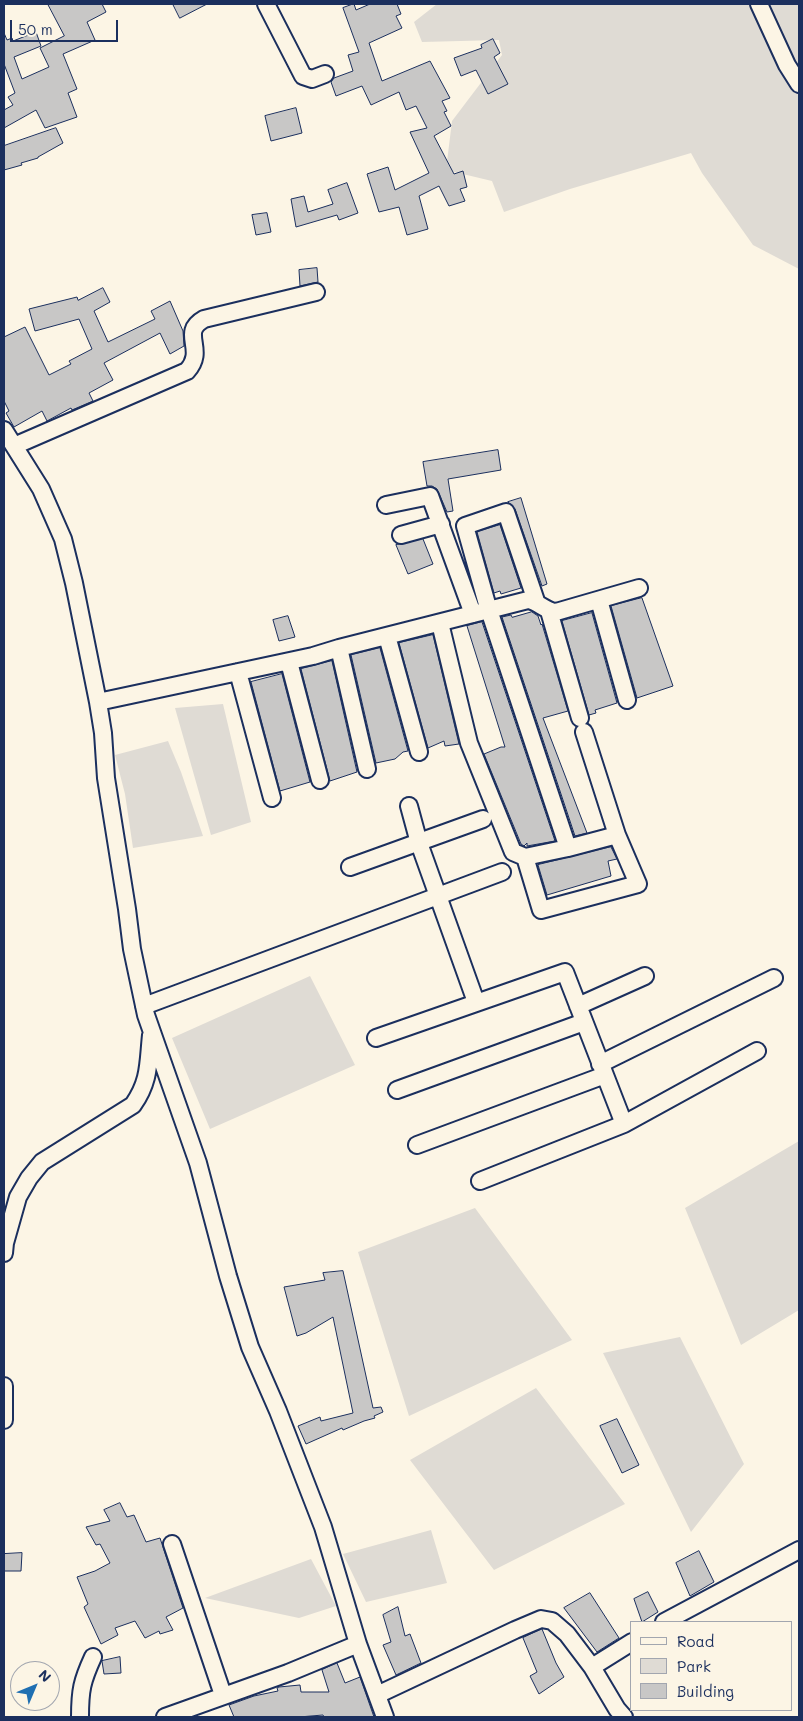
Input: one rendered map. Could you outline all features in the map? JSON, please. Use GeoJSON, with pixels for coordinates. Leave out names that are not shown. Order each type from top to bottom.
{"type":"FeatureCollection","features":[{"type":"Feature","properties":{"kind":"street"},"geometry":{"type":"LineString","coordinates":[[266,4],[303,76],[312,79],[325,74]]}},
{"type":"Feature","properties":{"kind":"street"},"geometry":{"type":"LineString","coordinates":[[759,4],[787,65],[799,84]]}},
{"type":"Feature","properties":{"kind":"street"},"geometry":{"type":"LineString","coordinates":[[14,446],[187,371],[193,364],[196,354],[192,331],[196,324],[204,319],[316,292]]}},
{"type":"Feature","properties":{"kind":"street"},"geometry":{"type":"LineString","coordinates":[[4,430],[41,489],[63,539],[98,702],[106,778],[132,949],[151,1031],[198,1163],[228,1276],[250,1347],[278,1411],[323,1527],[358,1644],[385,1717]]}},
{"type":"Feature","properties":{"kind":"street"},"geometry":{"type":"LineString","coordinates":[[386,505],[430,496],[440,524],[483,609],[568,848]]}},
{"type":"Feature","properties":{"kind":"street"},"geometry":{"type":"LineString","coordinates":[[483,609],[465,526],[506,512],[536,602]]}},
{"type":"Feature","properties":{"kind":"street"},"geometry":{"type":"LineString","coordinates":[[401,535],[440,524]]}},
{"type":"Feature","properties":{"kind":"street"},"geometry":{"type":"LineString","coordinates":[[98,702],[288,662],[440,623],[483,609],[528,600],[536,602],[549,611],[561,611],[639,588]]}},
{"type":"Feature","properties":{"kind":"street"},"geometry":{"type":"LineString","coordinates":[[599,600],[627,700]]}},
{"type":"Feature","properties":{"kind":"street"},"geometry":{"type":"LineString","coordinates":[[525,857],[541,910],[638,884],[617,835],[582,725],[549,611]]}},
{"type":"Feature","properties":{"kind":"street"},"geometry":{"type":"LineString","coordinates":[[440,623],[469,743],[513,852],[525,857],[617,835]]}},
{"type":"Feature","properties":{"kind":"street"},"geometry":{"type":"LineString","coordinates":[[387,636],[419,752]]}},
{"type":"Feature","properties":{"kind":"street"},"geometry":{"type":"LineString","coordinates":[[339,648],[367,769]]}},
{"type":"Feature","properties":{"kind":"street"},"geometry":{"type":"LineString","coordinates":[[288,662],[320,780]]}},
{"type":"Feature","properties":{"kind":"street"},"geometry":{"type":"LineString","coordinates":[[238,672],[272,798]]}},
{"type":"Feature","properties":{"kind":"street"},"geometry":{"type":"LineString","coordinates":[[409,806],[419,843],[476,1002]]}},
{"type":"Feature","properties":{"kind":"street"},"geometry":{"type":"LineString","coordinates":[[350,867],[483,819]]}},
{"type":"Feature","properties":{"kind":"street"},"geometry":{"type":"LineString","coordinates":[[144,1006],[502,872]]}},
{"type":"Feature","properties":{"kind":"street"},"geometry":{"type":"LineString","coordinates":[[376,1038],[565,972],[624,1124]]}},
{"type":"Feature","properties":{"kind":"street"},"geometry":{"type":"LineString","coordinates":[[578,1006],[645,976]]}},
{"type":"Feature","properties":{"kind":"street"},"geometry":{"type":"LineString","coordinates":[[417,1145],[602,1069],[774,978]]}},
{"type":"Feature","properties":{"kind":"street"},"geometry":{"type":"LineString","coordinates":[[397,1090],[584,1022]]}},
{"type":"Feature","properties":{"kind":"street"},"geometry":{"type":"LineString","coordinates":[[4,1253],[18,1197],[28,1178],[42,1162],[133,1105],[142,1092],[147,1077],[151,1031]]}},
{"type":"Feature","properties":{"kind":"street"},"geometry":{"type":"LineString","coordinates":[[480,1181],[624,1124],[757,1051]]}},
{"type":"Feature","properties":{"kind":"street"},"geometry":{"type":"LineString","coordinates":[[4,1386],[4,1420]]}},
{"type":"Feature","properties":{"kind":"street"},"geometry":{"type":"LineString","coordinates":[[172,1544],[224,1695]]}},
{"type":"Feature","properties":{"kind":"street"},"geometry":{"type":"LineString","coordinates":[[666,1621],[799,1550]]}},
{"type":"Feature","properties":{"kind":"street"},"geometry":{"type":"LineString","coordinates":[[377,1694],[541,1619],[552,1621],[567,1634],[592,1667],[617,1709],[624,1717]]}},
{"type":"Feature","properties":{"kind":"street"},"geometry":{"type":"LineString","coordinates":[[592,1667],[630,1643]]}},
{"type":"Feature","properties":{"kind":"street"},"geometry":{"type":"LineString","coordinates":[[165,1717],[288,1673],[358,1644]]}},
{"type":"Feature","properties":{"kind":"street"},"geometry":{"type":"LineString","coordinates":[[80,1717],[82,1679],[93,1657]]}},
{"type":"Feature","properties":{"kind":"green space"},"geometry":{"type":"Polygon","coordinates":[[[437,4],[799,4],[799,269],[753,245],[702,173],[691,153],[570,189],[504,212],[492,181],[446,170],[452,121],[502,55],[499,40],[422,42],[414,22],[437,4]]]}},
{"type":"Feature","properties":{"kind":"green space"},"geometry":{"type":"Polygon","coordinates":[[[223,704],[251,822],[211,835],[175,708],[223,704]]]}},
{"type":"Feature","properties":{"kind":"green space"},"geometry":{"type":"Polygon","coordinates":[[[168,741],[203,836],[133,848],[125,794],[115,755],[168,741]]]}},
{"type":"Feature","properties":{"kind":"green space"},"geometry":{"type":"Polygon","coordinates":[[[310,976],[355,1065],[210,1129],[172,1038],[310,976]]]}},
{"type":"Feature","properties":{"kind":"green space"},"geometry":{"type":"Polygon","coordinates":[[[799,1141],[799,1310],[741,1345],[685,1208],[799,1141]]]}},
{"type":"Feature","properties":{"kind":"green space"},"geometry":{"type":"Polygon","coordinates":[[[475,1208],[572,1340],[409,1416],[358,1252],[475,1208]]]}},
{"type":"Feature","properties":{"kind":"green space"},"geometry":{"type":"Polygon","coordinates":[[[680,1337],[744,1464],[691,1532],[603,1353],[680,1337]]]}},
{"type":"Feature","properties":{"kind":"green space"},"geometry":{"type":"Polygon","coordinates":[[[536,1388],[625,1504],[494,1570],[410,1460],[536,1388]]]}},
{"type":"Feature","properties":{"kind":"green space"},"geometry":{"type":"Polygon","coordinates":[[[431,1530],[447,1583],[366,1602],[343,1554],[431,1530]]]}},
{"type":"Feature","properties":{"kind":"green space"},"geometry":{"type":"Polygon","coordinates":[[[311,1559],[336,1606],[299,1618],[205,1598],[311,1559]]]}},
{"type":"Feature","properties":{"kind":"building"},"geometry":{"type":"Polygon","coordinates":[[[48,4],[102,4],[106,12],[87,22],[95,40],[63,54],[77,89],[68,93],[77,117],[45,128],[36,110],[4,128],[4,110],[13,105],[8,97],[15,93],[4,64],[4,33],[7,40],[12,38],[13,41],[36,32],[41,46],[14,57],[22,79],[49,67],[40,48],[64,36],[48,4]]]}},
{"type":"Feature","properties":{"kind":"building"},"geometry":{"type":"Polygon","coordinates":[[[173,4],[207,4],[180,18],[173,4]]]}},
{"type":"Feature","properties":{"kind":"building"},"geometry":{"type":"Polygon","coordinates":[[[354,4],[356,10],[370,4],[397,4],[401,14],[396,16],[402,28],[369,43],[382,81],[430,61],[450,98],[442,101],[447,111],[444,112],[451,126],[434,136],[454,174],[463,171],[467,187],[460,189],[465,201],[449,206],[439,186],[419,196],[428,229],[407,235],[399,207],[379,212],[367,174],[388,167],[395,190],[429,173],[410,132],[427,128],[416,106],[406,110],[399,92],[371,105],[362,86],[336,96],[331,82],[334,78],[353,71],[348,55],[359,52],[343,8],[354,4]]]}},
{"type":"Feature","properties":{"kind":"building"},"geometry":{"type":"Polygon","coordinates":[[[493,39],[500,53],[494,57],[508,84],[488,94],[476,70],[461,76],[454,58],[482,48],[481,45],[493,39]]]}},
{"type":"Feature","properties":{"kind":"building"},"geometry":{"type":"Polygon","coordinates":[[[296,108],[302,133],[271,141],[265,116],[296,108]]]}},
{"type":"Feature","properties":{"kind":"building"},"geometry":{"type":"Polygon","coordinates":[[[56,128],[63,143],[38,158],[4,170],[4,146],[56,128]]]}},
{"type":"Feature","properties":{"kind":"building"},"geometry":{"type":"Polygon","coordinates":[[[347,183],[358,213],[339,220],[337,215],[296,227],[291,199],[304,196],[308,212],[333,204],[328,190],[347,183]]]}},
{"type":"Feature","properties":{"kind":"building"},"geometry":{"type":"Polygon","coordinates":[[[267,213],[271,232],[256,235],[252,215],[267,213]]]}},
{"type":"Feature","properties":{"kind":"building"},"geometry":{"type":"Polygon","coordinates":[[[317,268],[318,282],[300,286],[299,270],[317,268]]]}},
{"type":"Feature","properties":{"kind":"building"},"geometry":{"type":"Polygon","coordinates":[[[103,288],[110,302],[94,311],[108,342],[155,319],[151,311],[170,301],[183,331],[184,346],[170,354],[160,333],[104,363],[113,380],[89,393],[93,401],[72,410],[71,408],[47,421],[42,411],[14,427],[6,413],[9,411],[4,401],[4,337],[25,327],[49,375],[71,364],[69,361],[92,349],[79,319],[35,331],[29,309],[77,297],[78,300],[103,288]]]}},
{"type":"Feature","properties":{"kind":"building"},"geometry":{"type":"Polygon","coordinates":[[[498,450],[501,470],[448,479],[453,511],[447,512],[437,489],[427,486],[423,462],[498,450]]]}},
{"type":"Feature","properties":{"kind":"building"},"geometry":{"type":"Polygon","coordinates":[[[521,498],[547,584],[542,586],[515,509],[508,502],[521,498]]]}},
{"type":"Feature","properties":{"kind":"building"},"geometry":{"type":"Polygon","coordinates":[[[500,525],[521,588],[501,594],[500,591],[494,593],[477,532],[500,525]]]}},
{"type":"Feature","properties":{"kind":"building"},"geometry":{"type":"Polygon","coordinates":[[[423,539],[433,564],[408,574],[396,545],[423,539]]]}},
{"type":"Feature","properties":{"kind":"building"},"geometry":{"type":"Polygon","coordinates":[[[642,598],[673,686],[637,698],[611,606],[642,598]]]}},
{"type":"Feature","properties":{"kind":"building"},"geometry":{"type":"Polygon","coordinates":[[[532,612],[538,616],[542,624],[568,711],[543,718],[587,833],[575,836],[502,617],[511,615],[512,617],[532,612]]]}},
{"type":"Feature","properties":{"kind":"building"},"geometry":{"type":"Polygon","coordinates":[[[592,613],[617,703],[595,710],[596,713],[589,715],[562,621],[592,613]]]}},
{"type":"Feature","properties":{"kind":"building"},"geometry":{"type":"Polygon","coordinates":[[[288,616],[295,637],[279,641],[273,620],[288,616]]]}},
{"type":"Feature","properties":{"kind":"building"},"geometry":{"type":"Polygon","coordinates":[[[482,622],[555,841],[527,846],[527,843],[524,846],[521,844],[484,754],[505,747],[467,626],[482,622]]]}},
{"type":"Feature","properties":{"kind":"building"},"geometry":{"type":"Polygon","coordinates":[[[433,635],[459,744],[445,746],[444,741],[428,748],[399,643],[433,635]]]}},
{"type":"Feature","properties":{"kind":"building"},"geometry":{"type":"Polygon","coordinates":[[[380,648],[408,751],[403,752],[395,759],[376,763],[351,655],[380,648]]]}},
{"type":"Feature","properties":{"kind":"building"},"geometry":{"type":"Polygon","coordinates":[[[332,661],[357,772],[330,781],[301,669],[332,661]]]}},
{"type":"Feature","properties":{"kind":"building"},"geometry":{"type":"Polygon","coordinates":[[[282,674],[310,782],[280,791],[251,682],[282,674]]]}},
{"type":"Feature","properties":{"kind":"building"},"geometry":{"type":"Polygon","coordinates":[[[611,847],[617,859],[608,861],[611,876],[547,895],[538,865],[611,847]]]}},
{"type":"Feature","properties":{"kind":"building"},"geometry":{"type":"Polygon","coordinates":[[[343,1271],[373,1408],[381,1407],[383,1412],[374,1416],[375,1418],[343,1430],[342,1428],[306,1444],[298,1426],[320,1417],[321,1421],[353,1413],[333,1317],[306,1333],[297,1336],[284,1287],[325,1280],[323,1273],[343,1271]]]}},
{"type":"Feature","properties":{"kind":"building"},"geometry":{"type":"Polygon","coordinates":[[[617,1419],[639,1465],[622,1473],[600,1426],[617,1419]]]}},
{"type":"Feature","properties":{"kind":"building"},"geometry":{"type":"Polygon","coordinates":[[[120,1503],[127,1517],[134,1515],[146,1542],[160,1538],[183,1608],[166,1617],[173,1630],[160,1634],[159,1631],[145,1638],[135,1621],[115,1628],[118,1635],[101,1644],[84,1607],[88,1604],[77,1577],[95,1571],[110,1563],[100,1544],[96,1545],[86,1527],[110,1521],[104,1510],[120,1503]]]}},
{"type":"Feature","properties":{"kind":"building"},"geometry":{"type":"Polygon","coordinates":[[[699,1551],[714,1582],[690,1596],[676,1563],[699,1551]]]}},
{"type":"Feature","properties":{"kind":"building"},"geometry":{"type":"Polygon","coordinates":[[[22,1553],[21,1571],[4,1571],[4,1554],[22,1553]]]}},
{"type":"Feature","properties":{"kind":"building"},"geometry":{"type":"Polygon","coordinates":[[[648,1592],[658,1612],[642,1621],[634,1599],[648,1592]]]}},
{"type":"Feature","properties":{"kind":"building"},"geometry":{"type":"Polygon","coordinates":[[[590,1593],[619,1638],[597,1652],[564,1608],[590,1593]]]}},
{"type":"Feature","properties":{"kind":"building"},"geometry":{"type":"Polygon","coordinates":[[[398,1607],[405,1636],[410,1634],[421,1663],[396,1675],[383,1645],[391,1642],[383,1615],[398,1607]]]}},
{"type":"Feature","properties":{"kind":"building"},"geometry":{"type":"Polygon","coordinates":[[[542,1629],[564,1677],[539,1694],[530,1676],[537,1672],[523,1638],[542,1629]]]}},
{"type":"Feature","properties":{"kind":"building"},"geometry":{"type":"Polygon","coordinates":[[[120,1657],[121,1673],[104,1674],[102,1661],[120,1657]]]}},
{"type":"Feature","properties":{"kind":"building"},"geometry":{"type":"Polygon","coordinates":[[[337,1663],[345,1683],[360,1677],[374,1717],[324,1717],[323,1715],[234,1717],[229,1705],[254,1696],[278,1691],[277,1688],[279,1687],[300,1685],[301,1692],[329,1692],[322,1670],[337,1663]]]}}]}
